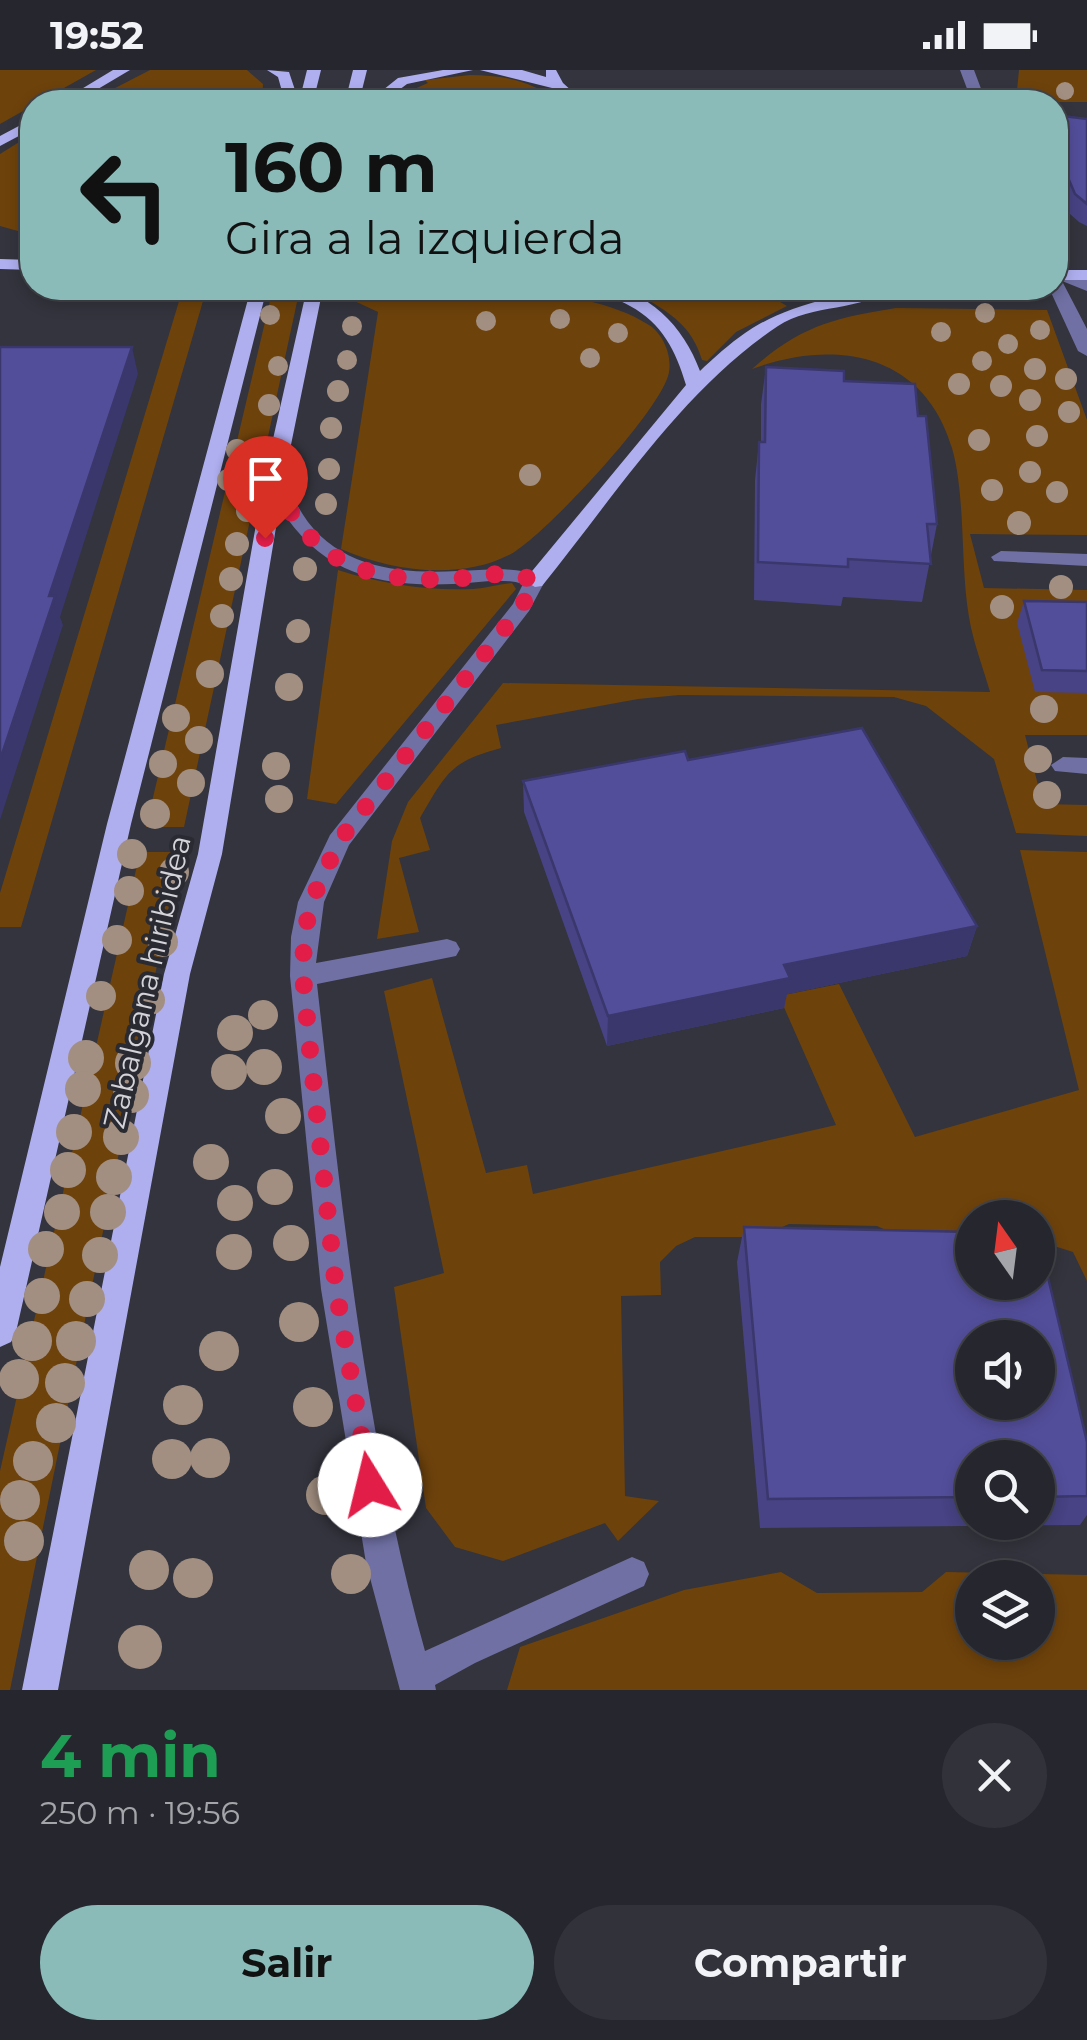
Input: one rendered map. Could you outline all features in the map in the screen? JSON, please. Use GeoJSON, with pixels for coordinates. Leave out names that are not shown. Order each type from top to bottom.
{"type":"FeatureCollection","features":[{"type":"Feature","properties":{"kind":"main road"},"geometry":{"type":"LineString","coordinates":[[274,70],[284,75],[288,90]]}},
{"type":"Feature","properties":{"kind":"main road"},"geometry":{"type":"LineString","coordinates":[[391,90],[403,81],[466,70]]}},
{"type":"Feature","properties":{"kind":"main road"},"geometry":{"type":"LineString","coordinates":[[487,70],[557,85]]}},
{"type":"Feature","properties":{"kind":"main road"},"geometry":{"type":"LineString","coordinates":[[547,70],[563,90]]}},
{"type":"Feature","properties":{"kind":"main road"},"geometry":{"type":"LineString","coordinates":[[90,90],[124,71]]}},
{"type":"Feature","properties":{"kind":"main road","name":"Zabalgana hiribidea"},"geometry":{"type":"LineString","coordinates":[[0,1332],[119,824],[255,300]]}},
{"type":"Feature","properties":{"kind":"main road","name":"Zabalgana hiribidea"},"geometry":{"type":"LineString","coordinates":[[40,1690],[177,974],[210,854],[274,479],[312,300]]}},
{"type":"Feature","properties":{"kind":"main road"},"geometry":{"type":"LineString","coordinates":[[627,300],[656,314],[681,343],[694,385]]}},
{"type":"Feature","properties":{"kind":"main road"},"geometry":{"type":"LineString","coordinates":[[535,581],[694,385],[738,345],[782,316],[840,300]]}},
{"type":"Feature","properties":{"kind":"street"},"geometry":{"type":"LineString","coordinates":[[1067,300],[1087,352]]}},
{"type":"Feature","properties":{"kind":"street"},"geometry":{"type":"LineString","coordinates":[[274,479],[294,523],[321,550],[355,566],[409,578],[502,572],[535,581],[522,606],[339,841],[311,902],[304,937],[303,976],[336,1289],[383,1563],[416,1683],[462,1650],[632,1574]]}},
{"type":"Feature","properties":{"kind":"street"},"geometry":{"type":"LineString","coordinates":[[1001,556],[1087,560]]}},
{"type":"Feature","properties":{"kind":"street"},"geometry":{"type":"LineString","coordinates":[[303,976],[447,949]]}},
{"type":"Feature","properties":{"kind":"shaded area"},"geometry":{"type":"Polygon","coordinates":[[[0,70],[96,70],[60,90],[20,90],[20,113],[0,124],[0,70]]]}},
{"type":"Feature","properties":{"kind":"shaded area"},"geometry":{"type":"Polygon","coordinates":[[[150,70],[247,70],[263,84],[263,90],[111,90],[150,70]]]}},
{"type":"Feature","properties":{"kind":"shaded area"},"geometry":{"type":"Polygon","coordinates":[[[1019,70],[1087,70],[1087,102],[1068,102],[1068,90],[1017,90],[1019,70]]]}},
{"type":"Feature","properties":{"kind":"shaded area"},"geometry":{"type":"Polygon","coordinates":[[[494,76],[541,90],[412,90],[428,83],[425,80],[494,76]]]}},
{"type":"Feature","properties":{"kind":"shaded area"},"geometry":{"type":"Polygon","coordinates":[[[20,142],[20,232],[0,226],[0,154],[20,142]]]}},
{"type":"Feature","properties":{"kind":"shaded area"},"geometry":{"type":"Polygon","coordinates":[[[179,300],[216,300],[203,301],[21,927],[0,927],[0,893],[179,300]]]}},
{"type":"Feature","properties":{"kind":"shaded area"},"geometry":{"type":"Polygon","coordinates":[[[270,300],[297,300],[184,827],[146,827],[270,300]]]}},
{"type":"Feature","properties":{"kind":"shaded area"},"geometry":{"type":"Polygon","coordinates":[[[352,300],[583,300],[619,310],[654,329],[668,352],[669,372],[647,413],[600,470],[549,523],[511,554],[470,568],[448,570],[381,563],[341,549],[378,312],[352,300]]]}},
{"type":"Feature","properties":{"kind":"shaded area"},"geometry":{"type":"Polygon","coordinates":[[[777,300],[787,306],[736,332],[707,361],[702,360],[682,325],[650,301],[777,300]]]}},
{"type":"Feature","properties":{"kind":"shaded area"},"geometry":{"type":"Polygon","coordinates":[[[896,308],[1047,310],[1087,420],[1087,535],[970,534],[984,588],[1087,590],[1087,735],[1025,735],[1043,804],[1087,805],[1087,836],[1016,833],[994,759],[926,706],[894,697],[679,695],[638,699],[496,725],[501,748],[459,765],[436,790],[420,818],[430,850],[399,858],[419,932],[377,939],[392,841],[408,802],[503,683],[990,692],[969,617],[952,448],[939,416],[921,391],[899,373],[873,361],[845,355],[815,355],[752,369],[802,333],[854,316],[896,308]]]}},
{"type":"Feature","properties":{"kind":"shaded area"},"geometry":{"type":"Polygon","coordinates":[[[338,570],[422,588],[473,589],[512,583],[516,589],[336,804],[307,799],[338,570]]]}},
{"type":"Feature","properties":{"kind":"shaded area"},"geometry":{"type":"Polygon","coordinates":[[[1020,850],[1087,852],[1087,1281],[1073,1252],[1055,1246],[1055,1200],[955,1200],[955,1240],[905,1239],[877,1226],[789,1224],[760,1237],[695,1237],[676,1246],[660,1262],[661,1295],[621,1296],[625,1496],[659,1501],[618,1541],[605,1523],[503,1561],[455,1547],[426,1508],[394,1287],[444,1273],[384,991],[432,978],[486,1173],[527,1165],[533,1194],[836,1125],[779,996],[839,984],[915,1137],[1079,1090],[1020,850]]]}},
{"type":"Feature","properties":{"kind":"shaded area"},"geometry":{"type":"Polygon","coordinates":[[[140,852],[180,852],[10,1690],[0,1690],[0,1471],[140,852]]]}},
{"type":"Feature","properties":{"kind":"shaded area"},"geometry":{"type":"Polygon","coordinates":[[[781,1572],[817,1593],[922,1592],[946,1572],[955,1572],[955,1660],[1055,1660],[1055,1574],[1087,1575],[1087,1690],[507,1690],[520,1647],[684,1590],[781,1572]]]}},
{"type":"Feature","properties":{"kind":"building"},"geometry":{"type":"Polygon","coordinates":[[[1068,117],[1087,119],[1087,204],[1075,194],[1068,178],[1068,117]]]}},
{"type":"Feature","properties":{"kind":"building"},"geometry":{"type":"Polygon","coordinates":[[[0,347],[132,347],[49,596],[55,596],[0,760],[0,347]]]}},
{"type":"Feature","properties":{"kind":"building"},"geometry":{"type":"Polygon","coordinates":[[[766,367],[844,371],[844,381],[915,384],[918,416],[926,416],[937,524],[927,524],[931,564],[848,559],[848,567],[758,562],[759,442],[765,442],[766,367]]]}},
{"type":"Feature","properties":{"kind":"building"},"geometry":{"type":"Polygon","coordinates":[[[1024,601],[1087,602],[1087,671],[1042,670],[1024,601]]]}},
{"type":"Feature","properties":{"kind":"building"},"geometry":{"type":"Polygon","coordinates":[[[862,728],[977,926],[784,965],[790,978],[608,1016],[523,781],[685,751],[688,760],[862,728]]]}},
{"type":"Feature","properties":{"kind":"building"},"geometry":{"type":"Polygon","coordinates":[[[744,1227],[955,1232],[955,1300],[1053,1300],[1087,1442],[1087,1496],[1055,1497],[1055,1440],[955,1440],[955,1497],[768,1499],[744,1227]]]}},
{"type":"Feature","properties":{"kind":"route"},"geometry":{"type":"LineString","coordinates":[[265,538],[274,479],[294,523],[321,550],[355,566],[409,578],[502,572],[535,581],[522,606],[339,841],[311,902],[304,937],[303,976],[336,1289],[370,1485]]}}]}
